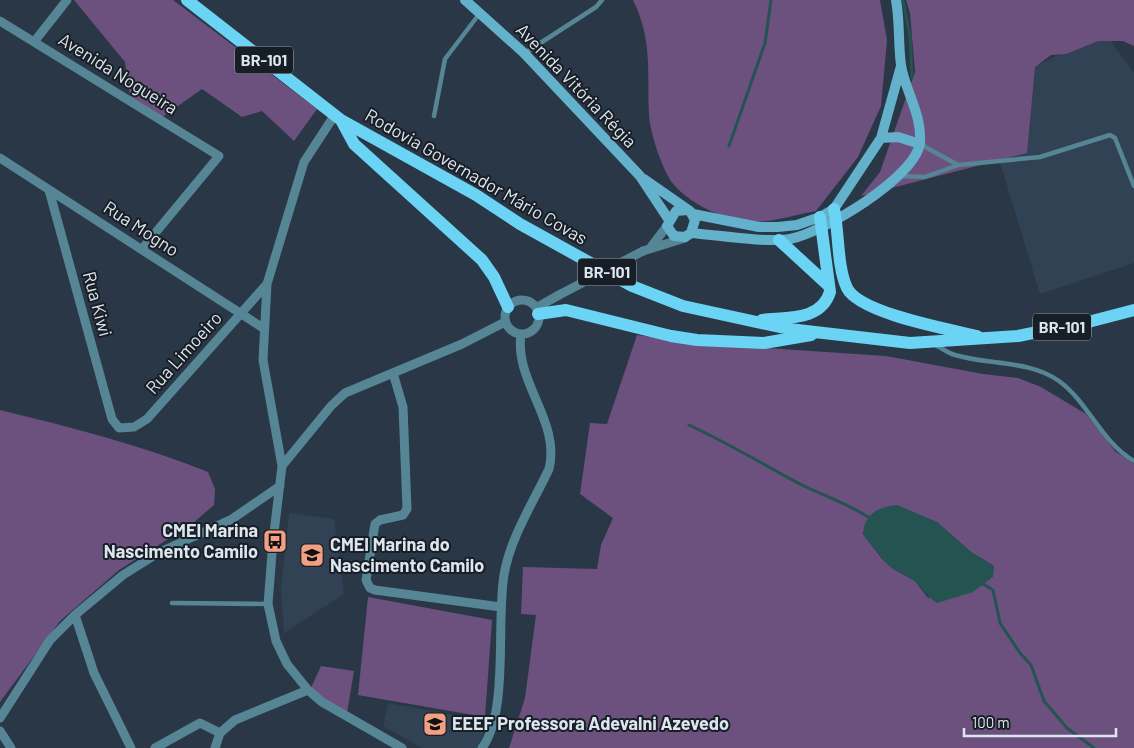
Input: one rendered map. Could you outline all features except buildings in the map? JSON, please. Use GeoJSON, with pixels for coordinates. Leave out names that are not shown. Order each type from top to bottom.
{"type":"FeatureCollection","features":[{"type":"Feature","properties":{"kind":"main road","name":"Rodovia Governador Mário Covas"},"geometry":{"type":"LineString","coordinates":[[187,0],[338,118],[476,195],[520,224],[632,286],[683,306],[817,333],[910,343],[1018,336],[1134,310]]}},
{"type":"Feature","properties":{"kind":"main road"},"geometry":{"type":"LineString","coordinates":[[338,118],[354,144],[482,260],[494,278],[508,307]]}},
{"type":"Feature","properties":{"kind":"main road"},"geometry":{"type":"LineString","coordinates":[[836,215],[843,278],[847,289],[854,298],[864,305],[909,319],[989,339]]}},
{"type":"Feature","properties":{"kind":"main road"},"geometry":{"type":"LineString","coordinates":[[750,321],[809,314],[821,309],[827,302],[829,286],[821,223]]}},
{"type":"Feature","properties":{"kind":"main road"},"geometry":{"type":"LineString","coordinates":[[779,240],[829,286]]}},
{"type":"Feature","properties":{"kind":"main road"},"geometry":{"type":"LineString","coordinates":[[537,311],[566,310],[671,336],[716,342],[764,343],[817,333]]}},
{"type":"Feature","properties":{"kind":"street"},"geometry":{"type":"LineString","coordinates":[[34,42],[67,0]]}},
{"type":"Feature","properties":{"kind":"street","name":"Avenida Vitória Régia"},"geometry":{"type":"LineString","coordinates":[[465,0],[477,7],[524,53],[640,176],[690,212]]}},
{"type":"Feature","properties":{"kind":"street"},"geometry":{"type":"LineString","coordinates":[[668,223],[674,236],[688,235],[779,240],[796,238],[898,176],[909,165],[920,144],[920,128],[914,101],[901,66],[896,0]]}},
{"type":"Feature","properties":{"kind":"street","name":"Avenida Nogueira"},"geometry":{"type":"LineString","coordinates":[[0,21],[219,156],[142,249]]}},
{"type":"Feature","properties":{"kind":"street"},"geometry":{"type":"LineString","coordinates":[[836,215],[881,138],[901,66]]}},
{"type":"Feature","properties":{"kind":"street"},"geometry":{"type":"LineString","coordinates":[[338,118],[304,162],[267,284],[262,360],[282,466],[272,541],[268,604],[276,641],[287,664],[308,690],[322,702],[402,748]]}},
{"type":"Feature","properties":{"kind":"street"},"geometry":{"type":"LineString","coordinates":[[881,138],[898,137],[920,144]]}},
{"type":"Feature","properties":{"kind":"street","name":"Rua Mogno"},"geometry":{"type":"LineString","coordinates":[[0,158],[241,315],[264,328]]}},
{"type":"Feature","properties":{"kind":"street","name":"Avenida Vitória Régia"},"geometry":{"type":"LineString","coordinates":[[640,176],[668,223]]}},
{"type":"Feature","properties":{"kind":"street","name":"Rua Kiwi"},"geometry":{"type":"LineString","coordinates":[[49,190],[112,419],[116,426]]}},
{"type":"Feature","properties":{"kind":"street"},"geometry":{"type":"LineString","coordinates":[[647,249],[676,211],[690,212],[760,227],[821,223]]}},
{"type":"Feature","properties":{"kind":"street"},"geometry":{"type":"LineString","coordinates":[[537,311],[559,295],[647,249],[688,235],[695,220],[690,212]]}},
{"type":"Feature","properties":{"kind":"street","name":"Rua Limoeiro"},"geometry":{"type":"LineString","coordinates":[[116,426],[134,427],[144,422],[267,284]]}},
{"type":"Feature","properties":{"kind":"street"},"geometry":{"type":"LineString","coordinates":[[524,300],[537,311],[536,327],[532,331],[521,334],[512,331],[505,322],[508,307],[514,302],[524,300]]}},
{"type":"Feature","properties":{"kind":"street"},"geometry":{"type":"LineString","coordinates":[[282,466],[320,419],[345,393],[462,344],[505,322]]}},
{"type":"Feature","properties":{"kind":"street"},"geometry":{"type":"LineString","coordinates":[[482,748],[491,733],[498,710],[501,607],[508,558],[552,459],[550,438],[520,356],[521,334]]}},
{"type":"Feature","properties":{"kind":"street"},"geometry":{"type":"LineString","coordinates":[[393,373],[403,407],[407,509],[403,516],[380,520],[375,524],[366,580],[368,585],[375,590],[501,607]]}},
{"type":"Feature","properties":{"kind":"street"},"geometry":{"type":"LineString","coordinates":[[0,718],[50,640],[75,614],[130,570],[158,553],[232,519],[280,486]]}},
{"type":"Feature","properties":{"kind":"street"},"geometry":{"type":"LineString","coordinates":[[75,614],[94,673],[131,748]]}},
{"type":"Feature","properties":{"kind":"street"},"geometry":{"type":"LineString","coordinates":[[215,748],[220,733],[235,720],[308,690]]}},
{"type":"Feature","properties":{"kind":"street"},"geometry":{"type":"LineString","coordinates":[[155,748],[192,725],[200,723],[220,733]]}},
{"type":"Feature","properties":{"kind":"street"},"geometry":{"type":"LineString","coordinates":[[0,731],[11,748]]}},
{"type":"Feature","properties":{"kind":"lane"},"geometry":{"type":"LineString","coordinates":[[524,53],[596,8],[602,0]]}},
{"type":"Feature","properties":{"kind":"lane"},"geometry":{"type":"LineString","coordinates":[[434,116],[446,58],[477,7]]}},
{"type":"Feature","properties":{"kind":"lane"},"geometry":{"type":"LineString","coordinates":[[898,176],[925,177],[958,164],[1040,157],[1110,135],[1114,138],[1134,186]]}},
{"type":"Feature","properties":{"kind":"lane"},"geometry":{"type":"LineString","coordinates":[[920,144],[958,164]]}},
{"type":"Feature","properties":{"kind":"lane"},"geometry":{"type":"LineString","coordinates":[[932,343],[954,355],[1036,370],[1057,380],[1071,392],[1114,447],[1134,461]]}},
{"type":"Feature","properties":{"kind":"lane"},"geometry":{"type":"LineString","coordinates":[[172,603],[268,604]]}},
{"type":"Feature","properties":{"kind":"shaded area"},"geometry":{"type":"Polygon","coordinates":[[[74,0],[173,0],[317,109],[294,141],[262,111],[242,117],[202,89],[161,118],[130,96],[125,62],[74,0]]]}},
{"type":"Feature","properties":{"kind":"shaded area"},"geometry":{"type":"Polygon","coordinates":[[[633,0],[880,0],[887,40],[881,106],[858,157],[816,211],[768,221],[742,221],[710,211],[691,200],[675,186],[662,163],[652,132],[649,115],[648,57],[644,29],[633,0]]]}},
{"type":"Feature","properties":{"kind":"shaded area"},"geometry":{"type":"Polygon","coordinates":[[[906,0],[1134,0],[1134,46],[1123,41],[1098,41],[1066,54],[1051,55],[1035,67],[1027,153],[861,196],[880,172],[915,72],[910,13],[906,0]]]}},
{"type":"Feature","properties":{"kind":"shaded area"},"geometry":{"type":"Polygon","coordinates":[[[1105,33],[1134,73],[1134,263],[1040,294],[998,156],[1019,74],[1105,33]]]}},
{"type":"Feature","properties":{"kind":"shaded area"},"geometry":{"type":"Polygon","coordinates":[[[637,335],[707,344],[886,356],[983,374],[1018,378],[1041,387],[1086,414],[1115,451],[1134,464],[1134,748],[509,748],[525,698],[536,615],[521,614],[523,567],[597,569],[601,545],[613,518],[580,494],[590,423],[607,424],[637,335]],[[937,522],[866,523],[863,534],[882,559],[894,569],[915,581],[928,598],[994,566],[971,552],[937,522]]]}},
{"type":"Feature","properties":{"kind":"shaded area"},"geometry":{"type":"Polygon","coordinates":[[[0,410],[105,437],[183,462],[208,472],[215,489],[214,505],[192,524],[119,570],[60,621],[0,702],[0,410]]]}},
{"type":"Feature","properties":{"kind":"shaded area"},"geometry":{"type":"Polygon","coordinates":[[[897,505],[937,522],[971,552],[994,566],[993,577],[973,592],[937,603],[933,601],[913,580],[888,565],[864,534],[867,520],[873,513],[884,507],[897,505]]]}},
{"type":"Feature","properties":{"kind":"shaded area","name":"CMEI Marina do Nascimento Camilo"},"geometry":{"type":"Polygon","coordinates":[[[289,513],[334,519],[344,594],[284,633],[281,590],[289,513]]]}},
{"type":"Feature","properties":{"kind":"shaded area"},"geometry":{"type":"Polygon","coordinates":[[[368,597],[492,620],[485,717],[358,695],[368,597]]]}},
{"type":"Feature","properties":{"kind":"shaded area"},"geometry":{"type":"Polygon","coordinates":[[[321,666],[354,671],[347,713],[310,690],[321,666]]]}},
{"type":"Feature","properties":{"kind":"shaded area","name":"EEEF Professora Adevalni Azevedo"},"geometry":{"type":"Polygon","coordinates":[[[388,703],[486,721],[485,731],[477,748],[422,748],[383,726],[388,703]]]}},
{"type":"Feature","properties":{"kind":"waterway"},"geometry":{"type":"LineString","coordinates":[[729,146],[765,43],[771,0]]}},
{"type":"Feature","properties":{"kind":"waterway"},"geometry":{"type":"LineString","coordinates":[[903,0],[910,36],[912,78]]}},
{"type":"Feature","properties":{"kind":"waterway"},"geometry":{"type":"LineString","coordinates":[[689,425],[871,519]]}},
{"type":"Feature","properties":{"kind":"waterway"},"geometry":{"type":"LineString","coordinates":[[980,582],[993,590],[1000,623],[1020,653],[1031,665],[1044,701],[1067,728],[1094,748]]}},
{"type":"Feature","properties":{"kind":"place","name":"CMEI Marina Nascimento Camilo"},"geometry":{"type":"Point","coordinates":[275,541]}},
{"type":"Feature","properties":{"kind":"place","name":"CMEI Marina do Nascimento Camilo"},"geometry":{"type":"Point","coordinates":[312,555]}},
{"type":"Feature","properties":{"kind":"place","name":"EEEF Professora Adevalni Azevedo"},"geometry":{"type":"Point","coordinates":[435,724]}}]}
